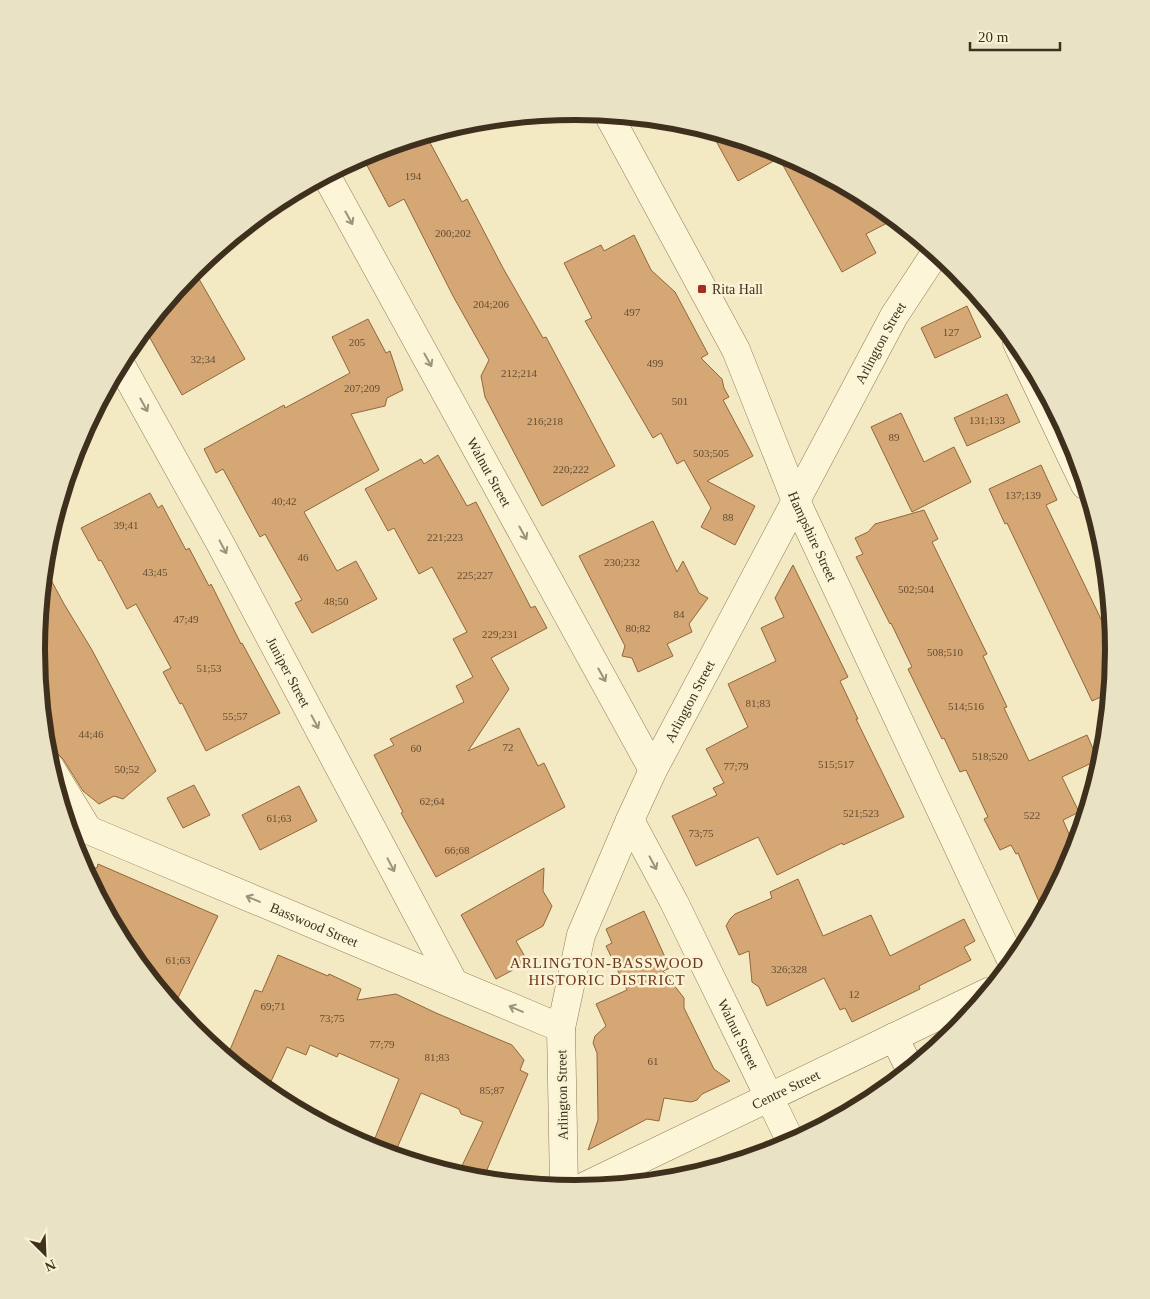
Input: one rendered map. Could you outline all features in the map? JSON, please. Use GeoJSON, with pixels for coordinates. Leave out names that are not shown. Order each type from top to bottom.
{"type":"FeatureCollection","features":[{"type":"Feature","properties":{"kind":"street","name":"Hampshire Street"},"geometry":{"type":"LineString","coordinates":[[612,121],[736,350],[796,501],[1008,954]]}},
{"type":"Feature","properties":{"kind":"street","name":"Walnut Street"},"geometry":{"type":"LineString","coordinates":[[329,181],[653,770]]}},
{"type":"Feature","properties":{"kind":"street","name":"Arlington Street"},"geometry":{"type":"LineString","coordinates":[[564,1179],[561,1028],[581,935],[653,770],[894,316],[932,258]]}},
{"type":"Feature","properties":{"kind":"street","name":"Juniper Street"},"geometry":{"type":"LineString","coordinates":[[124,371],[220,543],[454,983]]}},
{"type":"Feature","properties":{"kind":"street"},"geometry":{"type":"LineString","coordinates":[[69,808],[77,824]]}},
{"type":"Feature","properties":{"kind":"street","name":"Walnut Street"},"geometry":{"type":"LineString","coordinates":[[630,820],[674,902],[788,1135]]}},
{"type":"Feature","properties":{"kind":"street","name":"Basswood Street"},"geometry":{"type":"LineString","coordinates":[[77,824],[561,1028]]}},
{"type":"Feature","properties":{"kind":"street","name":"Centre Street"},"geometry":{"type":"LineString","coordinates":[[603,1178],[973,999]]}},
{"type":"Feature","properties":{"kind":"street"},"geometry":{"type":"LineString","coordinates":[[894,1037],[907,1062]]}},
{"type":"Feature","properties":{"kind":"building"},"geometry":{"type":"Polygon","coordinates":[[[715,139],[776,159],[738,181],[715,139]]]}},
{"type":"Feature","properties":{"kind":"building"},"geometry":{"type":"Polygon","coordinates":[[[429,141],[462,202],[467,199],[503,268],[543,338],[546,337],[615,466],[542,506],[485,397],[481,376],[489,360],[453,296],[404,199],[389,207],[366,163],[429,141]]]}},
{"type":"Feature","properties":{"kind":"building"},"geometry":{"type":"Polygon","coordinates":[[[781,161],[840,191],[888,222],[866,234],[876,253],[842,272],[781,161]]]}},
{"type":"Feature","properties":{"kind":"building"},"geometry":{"type":"Polygon","coordinates":[[[634,235],[651,270],[675,292],[708,354],[701,358],[722,379],[729,397],[723,400],[753,456],[707,481],[755,506],[735,545],[701,527],[711,508],[684,460],[677,464],[661,433],[653,438],[585,321],[592,318],[564,263],[601,245],[604,251],[634,235]]]}},
{"type":"Feature","properties":{"kind":"building"},"geometry":{"type":"Polygon","coordinates":[[[199,279],[245,359],[182,395],[149,335],[194,281],[199,279]]]}},
{"type":"Feature","properties":{"kind":"building"},"geometry":{"type":"Polygon","coordinates":[[[967,306],[981,337],[935,358],[921,328],[967,306]]]}},
{"type":"Feature","properties":{"kind":"building"},"geometry":{"type":"Polygon","coordinates":[[[368,319],[386,353],[390,351],[403,390],[387,398],[385,406],[351,414],[379,470],[304,512],[337,571],[356,561],[377,599],[312,633],[295,603],[302,600],[265,534],[260,537],[223,469],[216,473],[204,449],[284,405],[285,408],[350,373],[332,337],[368,319]]]}},
{"type":"Feature","properties":{"kind":"building"},"geometry":{"type":"Polygon","coordinates":[[[1007,394],[1020,422],[967,446],[954,418],[1007,394]]]}},
{"type":"Feature","properties":{"kind":"building"},"geometry":{"type":"Polygon","coordinates":[[[901,413],[924,462],[954,447],[971,482],[912,512],[871,427],[901,413]]]}},
{"type":"Feature","properties":{"kind":"building"},"geometry":{"type":"Polygon","coordinates":[[[438,455],[467,506],[476,502],[531,608],[535,606],[547,628],[491,658],[509,689],[468,751],[519,728],[538,766],[544,763],[565,807],[436,877],[401,813],[403,812],[374,755],[394,745],[390,739],[464,702],[456,686],[473,677],[453,639],[467,632],[432,567],[419,574],[394,528],[388,531],[365,489],[421,459],[424,464],[438,455]]]}},
{"type":"Feature","properties":{"kind":"building"},"geometry":{"type":"Polygon","coordinates":[[[1041,465],[1057,500],[1046,505],[1104,626],[1103,696],[1092,701],[989,489],[1041,465]]]}},
{"type":"Feature","properties":{"kind":"building"},"geometry":{"type":"Polygon","coordinates":[[[150,493],[158,508],[162,505],[186,550],[189,548],[209,586],[211,584],[241,644],[280,713],[206,751],[182,703],[180,704],[163,672],[171,668],[136,604],[127,609],[101,560],[99,561],[81,528],[150,493]]]}},
{"type":"Feature","properties":{"kind":"building"},"geometry":{"type":"Polygon","coordinates":[[[924,510],[938,539],[932,542],[987,654],[983,656],[1007,707],[1004,708],[1029,761],[1087,735],[1095,753],[1093,762],[1062,777],[1079,812],[1063,820],[1070,837],[1040,904],[1018,853],[1016,854],[1011,845],[1000,850],[984,819],[988,817],[966,770],[960,772],[944,738],[942,739],[908,669],[912,667],[856,557],[863,554],[855,538],[868,532],[875,524],[924,510]]]}},
{"type":"Feature","properties":{"kind":"building"},"geometry":{"type":"Polygon","coordinates":[[[653,521],[677,572],[683,561],[699,593],[708,598],[689,624],[692,632],[667,644],[673,656],[638,672],[632,658],[622,656],[625,646],[579,556],[653,521]]]}},
{"type":"Feature","properties":{"kind":"building"},"geometry":{"type":"Polygon","coordinates":[[[793,565],[848,677],[840,681],[858,719],[856,719],[904,817],[843,845],[842,843],[777,875],[758,837],[696,866],[672,816],[717,795],[713,788],[724,783],[706,749],[748,727],[728,684],[776,661],[761,628],[784,617],[775,598],[793,565]]]}},
{"type":"Feature","properties":{"kind":"building"},"geometry":{"type":"Polygon","coordinates":[[[50,579],[92,650],[156,771],[123,799],[114,796],[99,804],[83,791],[58,754],[55,753],[46,684],[46,615],[50,579]]]}},
{"type":"Feature","properties":{"kind":"building"},"geometry":{"type":"Polygon","coordinates":[[[194,785],[210,815],[183,828],[167,798],[194,785]]]}},
{"type":"Feature","properties":{"kind":"building"},"geometry":{"type":"Polygon","coordinates":[[[299,786],[317,821],[260,850],[242,815],[299,786]]]}},
{"type":"Feature","properties":{"kind":"building"},"geometry":{"type":"Polygon","coordinates":[[[98,864],[218,916],[177,999],[134,944],[92,868],[97,868],[98,864]]]}},
{"type":"Feature","properties":{"kind":"building"},"geometry":{"type":"Polygon","coordinates":[[[544,868],[543,891],[552,906],[543,926],[516,941],[528,962],[496,979],[461,915],[544,868]]]}},
{"type":"Feature","properties":{"kind":"building"},"geometry":{"type":"Polygon","coordinates":[[[798,879],[823,936],[871,915],[890,956],[964,919],[975,941],[964,947],[971,960],[919,986],[920,989],[852,1022],[845,1008],[840,1010],[824,978],[767,1006],[759,987],[752,982],[749,951],[739,955],[726,926],[735,914],[772,898],[770,892],[798,879]]]}},
{"type":"Feature","properties":{"kind":"building"},"geometry":{"type":"Polygon","coordinates":[[[644,911],[670,968],[663,971],[684,998],[684,1008],[714,1069],[730,1081],[702,1094],[697,1100],[691,1102],[664,1098],[659,1121],[647,1119],[588,1150],[598,1120],[597,1053],[593,1043],[595,1036],[606,1026],[596,1004],[627,990],[606,946],[612,943],[606,929],[644,911]]]}},
{"type":"Feature","properties":{"kind":"building"},"geometry":{"type":"Polygon","coordinates":[[[278,955],[328,976],[329,974],[361,989],[357,1000],[396,994],[512,1045],[524,1060],[520,1070],[528,1074],[486,1172],[462,1167],[483,1122],[461,1114],[459,1109],[421,1093],[397,1148],[374,1140],[399,1079],[339,1053],[337,1057],[310,1045],[306,1055],[287,1047],[270,1083],[252,1070],[230,1051],[255,990],[262,992],[278,955]]]}},
{"type":"Feature","properties":{"kind":"place","name":"Rita Hall"},"geometry":{"type":"Point","coordinates":[702,289]}},
{"type":"Feature","properties":{"kind":"district","name":"ARLINGTON-BASSWOOD HISTORIC DISTRICT"},"geometry":{"type":"Point","coordinates":[607,972]}}]}
